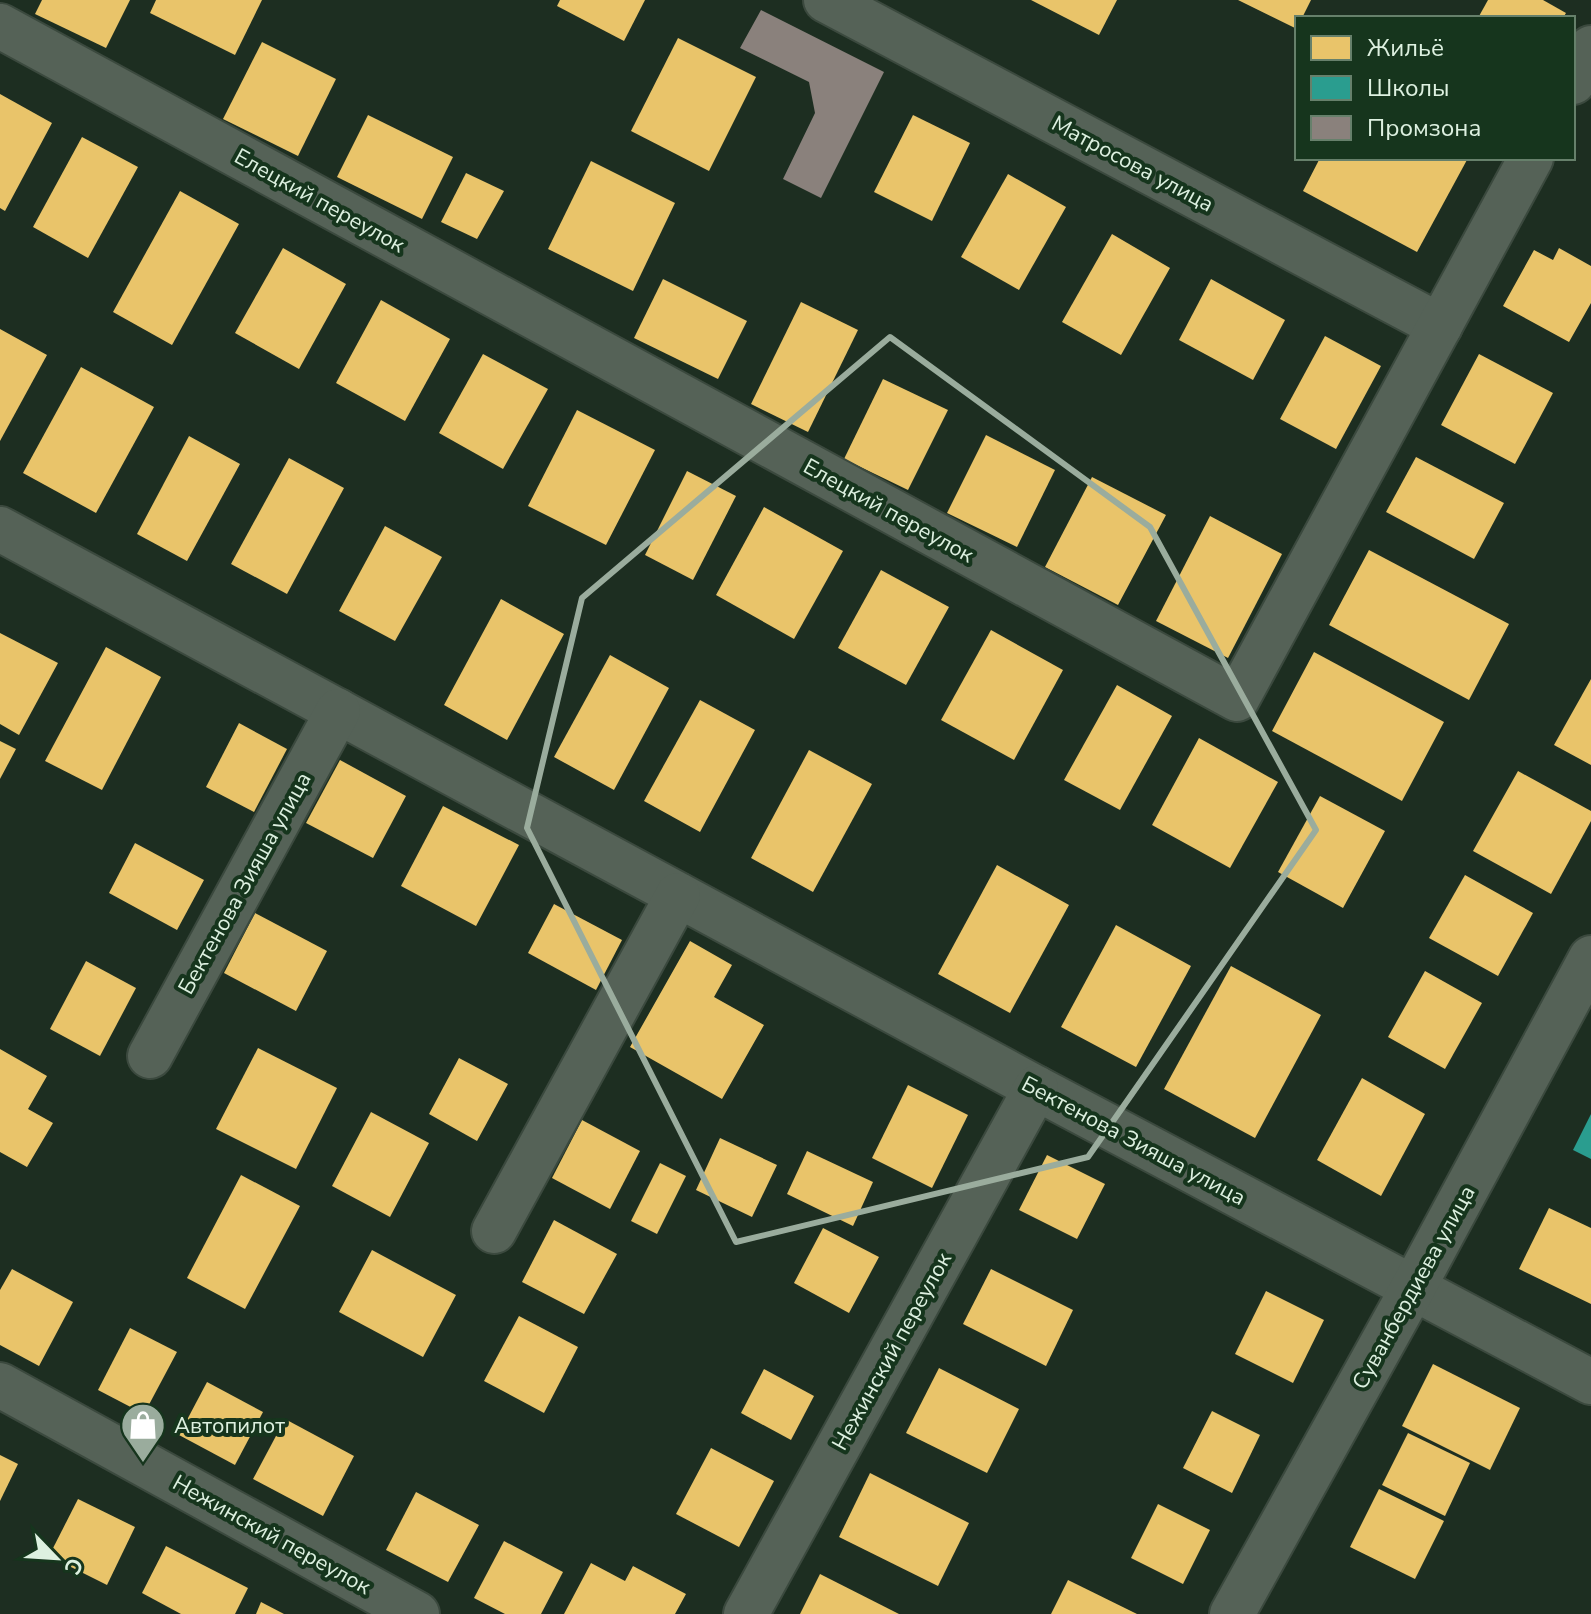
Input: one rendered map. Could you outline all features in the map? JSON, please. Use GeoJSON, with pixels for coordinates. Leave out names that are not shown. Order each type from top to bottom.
{"type":"FeatureCollection","features":[{"type":"Feature","properties":{"kind":"street","name":"Матросова улица"},"geometry":{"type":"LineString","coordinates":[[826,0],[1440,326]]}},
{"type":"Feature","properties":{"kind":"street","name":"Елецкий переулок"},"geometry":{"type":"LineString","coordinates":[[0,26],[1237,699],[1530,160]]}},
{"type":"Feature","properties":{"kind":"street"},"geometry":{"type":"LineString","coordinates":[[1575,78],[1591,48]]}},
{"type":"Feature","properties":{"kind":"street","name":"Бектенова Зияша улица"},"geometry":{"type":"LineString","coordinates":[[2,535],[338,711],[1036,1088],[1591,1382]]}},
{"type":"Feature","properties":{"kind":"street","name":"Бектенова Зияша улица"},"geometry":{"type":"LineString","coordinates":[[150,1056],[338,711]]}},
{"type":"Feature","properties":{"kind":"street"},"geometry":{"type":"LineString","coordinates":[[494,1231],[678,895]]}},
{"type":"Feature","properties":{"kind":"street","name":"Суванбердиева улица"},"geometry":{"type":"LineString","coordinates":[[1232,1614],[1591,958]]}},
{"type":"Feature","properties":{"kind":"street","name":"Нежинский переулок"},"geometry":{"type":"LineString","coordinates":[[746,1614],[1036,1088]]}},
{"type":"Feature","properties":{"kind":"street","name":"Нежинский переулок"},"geometry":{"type":"LineString","coordinates":[[0,1385],[417,1614]]}},
{"type":"Feature","properties":{"kind":"highlighted area"},"geometry":{"type":"Polygon","coordinates":[[[890,337],[1150,527],[1316,830],[1088,1157],[736,1242],[527,828],[582,598],[890,337]]]}},
{"type":"Feature","properties":{"kind":"building: Жильё"},"geometry":{"type":"Polygon","coordinates":[[[42,0],[130,0],[106,48],[35,14],[42,0]]]}},
{"type":"Feature","properties":{"kind":"building: Жильё"},"geometry":{"type":"Polygon","coordinates":[[[156,0],[262,0],[235,55],[150,13],[156,0]]]}},
{"type":"Feature","properties":{"kind":"building: Жильё"},"geometry":{"type":"Polygon","coordinates":[[[560,0],[645,0],[624,41],[557,6],[560,0]]]}},
{"type":"Feature","properties":{"kind":"building: Жильё"},"geometry":{"type":"Polygon","coordinates":[[[1031,0],[1117,0],[1099,35],[1031,0]]]}},
{"type":"Feature","properties":{"kind":"building: Жильё"},"geometry":{"type":"Polygon","coordinates":[[[1238,0],[1311,0],[1303,16],[1295,16],[1295,28],[1238,0]]]}},
{"type":"Feature","properties":{"kind":"building: Жильё"},"geometry":{"type":"Polygon","coordinates":[[[1488,0],[1543,0],[1566,13],[1564,16],[1479,16],[1488,0]]]}},
{"type":"Feature","properties":{"kind":"building: Жильё"},"geometry":{"type":"Polygon","coordinates":[[[678,38],[756,77],[709,171],[631,131],[678,38]]]}},
{"type":"Feature","properties":{"kind":"building: Жильё"},"geometry":{"type":"Polygon","coordinates":[[[262,42],[336,79],[298,156],[223,119],[262,42]]]}},
{"type":"Feature","properties":{"kind":"building: Жильё"},"geometry":{"type":"Polygon","coordinates":[[[0,94],[52,123],[5,211],[0,208],[0,94]]]}},
{"type":"Feature","properties":{"kind":"building: Жильё"},"geometry":{"type":"Polygon","coordinates":[[[368,115],[453,157],[422,219],[337,177],[368,115]]]}},
{"type":"Feature","properties":{"kind":"building: Жильё"},"geometry":{"type":"Polygon","coordinates":[[[913,115],[970,143],[932,221],[874,192],[913,115]]]}},
{"type":"Feature","properties":{"kind":"building: Жильё"},"geometry":{"type":"Polygon","coordinates":[[[82,137],[138,167],[88,258],[33,227],[82,137]]]}},
{"type":"Feature","properties":{"kind":"building: Жильё"},"geometry":{"type":"Polygon","coordinates":[[[1319,160],[1467,160],[1417,252],[1303,191],[1319,160]]]}},
{"type":"Feature","properties":{"kind":"building: Жильё"},"geometry":{"type":"Polygon","coordinates":[[[591,161],[675,203],[633,291],[548,249],[591,161]]]}},
{"type":"Feature","properties":{"kind":"building: Жильё"},"geometry":{"type":"Polygon","coordinates":[[[466,173],[504,191],[477,239],[441,222],[466,173]]]}},
{"type":"Feature","properties":{"kind":"building: Жильё"},"geometry":{"type":"Polygon","coordinates":[[[1008,174],[1066,207],[1019,290],[961,257],[1008,174]]]}},
{"type":"Feature","properties":{"kind":"building: Жильё"},"geometry":{"type":"Polygon","coordinates":[[[180,191],[239,224],[172,345],[113,312],[180,191]]]}},
{"type":"Feature","properties":{"kind":"building: Жильё"},"geometry":{"type":"Polygon","coordinates":[[[1112,234],[1170,268],[1121,355],[1062,322],[1112,234]]]}},
{"type":"Feature","properties":{"kind":"building: Жильё"},"geometry":{"type":"Polygon","coordinates":[[[283,248],[346,284],[299,369],[235,333],[283,248]]]}},
{"type":"Feature","properties":{"kind":"building: Жильё"},"geometry":{"type":"Polygon","coordinates":[[[1559,248],[1591,266],[1591,303],[1569,342],[1503,306],[1534,250],[1553,260],[1559,248]]]}},
{"type":"Feature","properties":{"kind":"building: Жильё"},"geometry":{"type":"Polygon","coordinates":[[[663,279],[747,321],[718,379],[634,338],[663,279]]]}},
{"type":"Feature","properties":{"kind":"building: Жильё"},"geometry":{"type":"Polygon","coordinates":[[[1211,279],[1285,320],[1253,380],[1179,340],[1211,279]]]}},
{"type":"Feature","properties":{"kind":"building: Жильё"},"geometry":{"type":"Polygon","coordinates":[[[381,300],[450,339],[405,421],[336,383],[381,300]]]}},
{"type":"Feature","properties":{"kind":"building: Жильё"},"geometry":{"type":"Polygon","coordinates":[[[801,302],[858,330],[808,432],[751,404],[801,302]]]}},
{"type":"Feature","properties":{"kind":"building: Жильё"},"geometry":{"type":"Polygon","coordinates":[[[0,329],[47,355],[0,441],[0,329]]]}},
{"type":"Feature","properties":{"kind":"building: Жильё"},"geometry":{"type":"Polygon","coordinates":[[[1325,336],[1381,366],[1336,449],[1280,419],[1325,336]]]}},
{"type":"Feature","properties":{"kind":"building: Жильё"},"geometry":{"type":"Polygon","coordinates":[[[483,354],[548,389],[503,469],[439,433],[483,354]]]}},
{"type":"Feature","properties":{"kind":"building: Жильё"},"geometry":{"type":"Polygon","coordinates":[[[1479,354],[1553,393],[1515,464],[1441,425],[1479,354]]]}},
{"type":"Feature","properties":{"kind":"building: Жильё"},"geometry":{"type":"Polygon","coordinates":[[[81,367],[154,407],[96,513],[23,473],[81,367]]]}},
{"type":"Feature","properties":{"kind":"building: Жильё"},"geometry":{"type":"Polygon","coordinates":[[[883,379],[948,410],[908,490],[844,459],[883,379]]]}},
{"type":"Feature","properties":{"kind":"building: Жильё"},"geometry":{"type":"Polygon","coordinates":[[[577,410],[655,450],[606,545],[528,506],[577,410]]]}},
{"type":"Feature","properties":{"kind":"building: Жильё"},"geometry":{"type":"Polygon","coordinates":[[[986,435],[1055,470],[1017,547],[947,513],[986,435]]]}},
{"type":"Feature","properties":{"kind":"building: Жильё"},"geometry":{"type":"Polygon","coordinates":[[[189,436],[240,464],[187,561],[137,534],[189,436]]]}},
{"type":"Feature","properties":{"kind":"building: Жильё"},"geometry":{"type":"Polygon","coordinates":[[[1416,457],[1504,503],[1474,559],[1386,512],[1416,457]]]}},
{"type":"Feature","properties":{"kind":"building: Жильё"},"geometry":{"type":"Polygon","coordinates":[[[289,458],[344,488],[287,594],[231,564],[289,458]]]}},
{"type":"Feature","properties":{"kind":"building: Жильё"},"geometry":{"type":"Polygon","coordinates":[[[687,471],[736,496],[693,580],[645,555],[687,471]]]}},
{"type":"Feature","properties":{"kind":"building: Жильё"},"geometry":{"type":"Polygon","coordinates":[[[1092,477],[1166,515],[1118,605],[1045,567],[1092,477]]]}},
{"type":"Feature","properties":{"kind":"building: Жильё"},"geometry":{"type":"Polygon","coordinates":[[[764,507],[843,551],[794,639],[716,595],[764,507]]]}},
{"type":"Feature","properties":{"kind":"building: Жильё"},"geometry":{"type":"Polygon","coordinates":[[[1210,516],[1282,554],[1228,658],[1156,621],[1210,516]]]}},
{"type":"Feature","properties":{"kind":"building: Жильё"},"geometry":{"type":"Polygon","coordinates":[[[385,526],[442,557],[395,641],[339,611],[385,526]]]}},
{"type":"Feature","properties":{"kind":"building: Жильё"},"geometry":{"type":"Polygon","coordinates":[[[1369,550],[1509,624],[1469,700],[1329,625],[1369,550]]]}},
{"type":"Feature","properties":{"kind":"building: Жильё"},"geometry":{"type":"Polygon","coordinates":[[[881,570],[949,607],[906,685],[838,648],[881,570]]]}},
{"type":"Feature","properties":{"kind":"building: Жильё"},"geometry":{"type":"Polygon","coordinates":[[[501,599],[564,634],[507,740],[444,705],[501,599]]]}},
{"type":"Feature","properties":{"kind":"building: Жильё"},"geometry":{"type":"Polygon","coordinates":[[[991,630],[1063,670],[1014,760],[941,720],[991,630]]]}},
{"type":"Feature","properties":{"kind":"building: Жильё"},"geometry":{"type":"Polygon","coordinates":[[[0,633],[58,663],[19,735],[0,724],[0,633]]]}},
{"type":"Feature","properties":{"kind":"building: Жильё"},"geometry":{"type":"Polygon","coordinates":[[[106,647],[161,677],[102,790],[45,761],[106,647]]]}},
{"type":"Feature","properties":{"kind":"building: Жильё"},"geometry":{"type":"Polygon","coordinates":[[[1314,652],[1444,722],[1402,801],[1272,731],[1314,652]]]}},
{"type":"Feature","properties":{"kind":"building: Жильё"},"geometry":{"type":"Polygon","coordinates":[[[610,655],[669,688],[614,790],[554,757],[610,655]]]}},
{"type":"Feature","properties":{"kind":"building: Жильё"},"geometry":{"type":"Polygon","coordinates":[[[1591,679],[1591,765],[1554,745],[1591,679]]]}},
{"type":"Feature","properties":{"kind":"building: Жильё"},"geometry":{"type":"Polygon","coordinates":[[[1117,685],[1172,716],[1120,810],[1064,780],[1117,685]]]}},
{"type":"Feature","properties":{"kind":"building: Жильё"},"geometry":{"type":"Polygon","coordinates":[[[700,700],[755,730],[700,832],[644,801],[700,700]]]}},
{"type":"Feature","properties":{"kind":"building: Жильё"},"geometry":{"type":"Polygon","coordinates":[[[239,723],[287,749],[254,812],[206,787],[239,723]]]}},
{"type":"Feature","properties":{"kind":"building: Жильё"},"geometry":{"type":"Polygon","coordinates":[[[1199,738],[1278,782],[1230,868],[1152,825],[1199,738]]]}},
{"type":"Feature","properties":{"kind":"building: Жильё"},"geometry":{"type":"Polygon","coordinates":[[[0,741],[16,749],[0,779],[0,741]]]}},
{"type":"Feature","properties":{"kind":"building: Жильё"},"geometry":{"type":"Polygon","coordinates":[[[809,750],[872,784],[813,892],[751,858],[809,750]]]}},
{"type":"Feature","properties":{"kind":"building: Жильё"},"geometry":{"type":"Polygon","coordinates":[[[340,760],[406,796],[373,858],[306,823],[340,760]]]}},
{"type":"Feature","properties":{"kind":"building: Жильё"},"geometry":{"type":"Polygon","coordinates":[[[1518,771],[1591,811],[1591,821],[1551,894],[1473,851],[1518,771]]]}},
{"type":"Feature","properties":{"kind":"building: Жильё"},"geometry":{"type":"Polygon","coordinates":[[[1320,796],[1385,831],[1343,908],[1278,872],[1320,796]]]}},
{"type":"Feature","properties":{"kind":"building: Жильё"},"geometry":{"type":"Polygon","coordinates":[[[443,806],[519,845],[476,926],[401,886],[443,806]]]}},
{"type":"Feature","properties":{"kind":"building: Жильё"},"geometry":{"type":"Polygon","coordinates":[[[135,843],[204,880],[177,930],[109,893],[135,843]]]}},
{"type":"Feature","properties":{"kind":"building: Жильё"},"geometry":{"type":"Polygon","coordinates":[[[997,865],[1069,905],[1010,1013],[938,974],[997,865]]]}},
{"type":"Feature","properties":{"kind":"building: Жильё"},"geometry":{"type":"Polygon","coordinates":[[[1465,875],[1533,913],[1498,976],[1429,938],[1465,875]]]}},
{"type":"Feature","properties":{"kind":"building: Жильё"},"geometry":{"type":"Polygon","coordinates":[[[554,904],[622,940],[596,990],[528,953],[554,904]]]}},
{"type":"Feature","properties":{"kind":"building: Жильё"},"geometry":{"type":"Polygon","coordinates":[[[255,913],[327,951],[296,1011],[224,973],[255,913]]]}},
{"type":"Feature","properties":{"kind":"building: Жильё"},"geometry":{"type":"Polygon","coordinates":[[[1116,925],[1191,966],[1136,1067],[1061,1027],[1116,925]]]}},
{"type":"Feature","properties":{"kind":"building: Жильё"},"geometry":{"type":"Polygon","coordinates":[[[690,941],[732,965],[714,997],[764,1025],[722,1099],[630,1047],[690,941]]]}},
{"type":"Feature","properties":{"kind":"building: Жильё"},"geometry":{"type":"Polygon","coordinates":[[[86,961],[136,988],[100,1056],[50,1029],[86,961]]]}},
{"type":"Feature","properties":{"kind":"building: Жильё"},"geometry":{"type":"Polygon","coordinates":[[[1231,966],[1321,1015],[1255,1138],[1164,1089],[1231,966]]]}},
{"type":"Feature","properties":{"kind":"building: Жильё"},"geometry":{"type":"Polygon","coordinates":[[[1425,971],[1482,1003],[1445,1069],[1388,1037],[1425,971]]]}},
{"type":"Feature","properties":{"kind":"building: Жильё"},"geometry":{"type":"Polygon","coordinates":[[[258,1048],[337,1088],[296,1169],[216,1129],[258,1048]]]}},
{"type":"Feature","properties":{"kind":"building: Жильё"},"geometry":{"type":"Polygon","coordinates":[[[0,1049],[47,1076],[28,1109],[53,1123],[27,1167],[0,1152],[0,1049]]]}},
{"type":"Feature","properties":{"kind":"building: Жильё"},"geometry":{"type":"Polygon","coordinates":[[[459,1058],[508,1084],[477,1141],[429,1114],[459,1058]]]}},
{"type":"Feature","properties":{"kind":"building: Жильё"},"geometry":{"type":"Polygon","coordinates":[[[1362,1078],[1425,1114],[1381,1196],[1317,1160],[1362,1078]]]}},
{"type":"Feature","properties":{"kind":"building: Жильё"},"geometry":{"type":"Polygon","coordinates":[[[908,1085],[968,1115],[932,1188],[872,1158],[908,1085]]]}},
{"type":"Feature","properties":{"kind":"building: Жильё"},"geometry":{"type":"Polygon","coordinates":[[[371,1112],[429,1143],[390,1217],[332,1186],[371,1112]]]}},
{"type":"Feature","properties":{"kind":"building: Жильё"},"geometry":{"type":"Polygon","coordinates":[[[582,1120],[640,1151],[610,1209],[552,1178],[582,1120]]]}},
{"type":"Feature","properties":{"kind":"building: Жильё"},"geometry":{"type":"Polygon","coordinates":[[[720,1138],[777,1165],[752,1217],[696,1190],[720,1138]]]}},
{"type":"Feature","properties":{"kind":"building: Жильё"},"geometry":{"type":"Polygon","coordinates":[[[807,1151],[873,1182],[853,1226],[787,1194],[807,1151]]]}},
{"type":"Feature","properties":{"kind":"building: Жильё"},"geometry":{"type":"Polygon","coordinates":[[[1047,1155],[1105,1184],[1077,1239],[1019,1210],[1047,1155]]]}},
{"type":"Feature","properties":{"kind":"building: Жильё"},"geometry":{"type":"Polygon","coordinates":[[[660,1163],[686,1176],[657,1234],[631,1221],[660,1163]]]}},
{"type":"Feature","properties":{"kind":"building: Жильё"},"geometry":{"type":"Polygon","coordinates":[[[241,1175],[300,1206],[245,1309],[187,1278],[241,1175]]]}},
{"type":"Feature","properties":{"kind":"building: Жильё"},"geometry":{"type":"Polygon","coordinates":[[[1549,1208],[1591,1228],[1591,1304],[1519,1269],[1549,1208]]]}},
{"type":"Feature","properties":{"kind":"building: Жильё"},"geometry":{"type":"Polygon","coordinates":[[[554,1220],[617,1254],[584,1314],[522,1282],[554,1220]]]}},
{"type":"Feature","properties":{"kind":"building: Жильё"},"geometry":{"type":"Polygon","coordinates":[[[823,1228],[879,1257],[849,1313],[794,1283],[823,1228]]]}},
{"type":"Feature","properties":{"kind":"building: Жильё"},"geometry":{"type":"Polygon","coordinates":[[[372,1250],[456,1295],[423,1357],[339,1312],[372,1250]]]}},
{"type":"Feature","properties":{"kind":"building: Жильё"},"geometry":{"type":"Polygon","coordinates":[[[12,1269],[73,1302],[39,1366],[0,1345],[0,1290],[12,1269]]]}},
{"type":"Feature","properties":{"kind":"building: Жильё"},"geometry":{"type":"Polygon","coordinates":[[[991,1269],[1073,1310],[1046,1366],[963,1324],[991,1269]]]}},
{"type":"Feature","properties":{"kind":"building: Жильё"},"geometry":{"type":"Polygon","coordinates":[[[1266,1291],[1324,1320],[1293,1383],[1235,1354],[1266,1291]]]}},
{"type":"Feature","properties":{"kind":"building: Жильё"},"geometry":{"type":"Polygon","coordinates":[[[519,1316],[578,1347],[544,1413],[484,1381],[519,1316]]]}},
{"type":"Feature","properties":{"kind":"building: Жильё"},"geometry":{"type":"Polygon","coordinates":[[[130,1328],[177,1352],[144,1414],[98,1390],[130,1328]]]}},
{"type":"Feature","properties":{"kind":"building: Жильё"},"geometry":{"type":"Polygon","coordinates":[[[1433,1364],[1520,1408],[1490,1470],[1402,1426],[1433,1364]]]}},
{"type":"Feature","properties":{"kind":"building: Жильё"},"geometry":{"type":"Polygon","coordinates":[[[939,1368],[1019,1409],[987,1473],[906,1433],[939,1368]]]}},
{"type":"Feature","properties":{"kind":"building: Жильё"},"geometry":{"type":"Polygon","coordinates":[[[764,1369],[814,1396],[791,1440],[741,1413],[764,1369]]]}},
{"type":"Feature","properties":{"kind":"building: Жильё"},"geometry":{"type":"Polygon","coordinates":[[[207,1382],[263,1412],[235,1465],[179,1435],[207,1382]]]}},
{"type":"Feature","properties":{"kind":"building: Жильё"},"geometry":{"type":"Polygon","coordinates":[[[1212,1411],[1260,1435],[1232,1493],[1183,1468],[1212,1411]]]}},
{"type":"Feature","properties":{"kind":"building: Жильё"},"geometry":{"type":"Polygon","coordinates":[[[285,1419],[354,1456],[323,1516],[253,1479],[285,1419]]]}},
{"type":"Feature","properties":{"kind":"building: Жильё"},"geometry":{"type":"Polygon","coordinates":[[[1408,1433],[1470,1463],[1445,1516],[1382,1485],[1408,1433]]]}},
{"type":"Feature","properties":{"kind":"building: Жильё"},"geometry":{"type":"Polygon","coordinates":[[[711,1448],[774,1481],[739,1547],[676,1514],[711,1448]]]}},
{"type":"Feature","properties":{"kind":"building: Жильё"},"geometry":{"type":"Polygon","coordinates":[[[0,1455],[18,1464],[0,1501],[0,1455]]]}},
{"type":"Feature","properties":{"kind":"building: Жильё"},"geometry":{"type":"Polygon","coordinates":[[[870,1473],[969,1523],[938,1586],[839,1537],[870,1473]]]}},
{"type":"Feature","properties":{"kind":"building: Жильё"},"geometry":{"type":"Polygon","coordinates":[[[1379,1489],[1444,1521],[1415,1579],[1350,1547],[1379,1489]]]}},
{"type":"Feature","properties":{"kind":"building: Жильё"},"geometry":{"type":"Polygon","coordinates":[[[416,1492],[479,1525],[448,1582],[386,1550],[416,1492]]]}},
{"type":"Feature","properties":{"kind":"building: Жильё"},"geometry":{"type":"Polygon","coordinates":[[[78,1499],[135,1527],[107,1585],[49,1556],[78,1499]]]}},
{"type":"Feature","properties":{"kind":"building: Жильё"},"geometry":{"type":"Polygon","coordinates":[[[1158,1504],[1210,1530],[1183,1584],[1131,1558],[1158,1504]]]}},
{"type":"Feature","properties":{"kind":"building: Жильё"},"geometry":{"type":"Polygon","coordinates":[[[504,1541],[563,1572],[541,1614],[505,1614],[474,1598],[504,1541]]]}},
{"type":"Feature","properties":{"kind":"building: Жильё"},"geometry":{"type":"Polygon","coordinates":[[[166,1546],[248,1588],[235,1614],[181,1614],[142,1593],[166,1546]]]}},
{"type":"Feature","properties":{"kind":"building: Жильё"},"geometry":{"type":"Polygon","coordinates":[[[591,1563],[625,1581],[633,1566],[686,1594],[675,1614],[564,1614],[591,1563]]]}},
{"type":"Feature","properties":{"kind":"building: Жильё"},"geometry":{"type":"Polygon","coordinates":[[[820,1574],[899,1614],[800,1614],[820,1574]]]}},
{"type":"Feature","properties":{"kind":"building: Жильё"},"geometry":{"type":"Polygon","coordinates":[[[1068,1580],[1137,1614],[1051,1614],[1068,1580]]]}},
{"type":"Feature","properties":{"kind":"building: Жильё"},"geometry":{"type":"Polygon","coordinates":[[[261,1602],[284,1614],[256,1614],[261,1602]]]}},
{"type":"Feature","properties":{"kind":"building: Школы"},"geometry":{"type":"Polygon","coordinates":[[[1591,1114],[1591,1159],[1573,1150],[1591,1114]]]}},
{"type":"Feature","properties":{"kind":"building: Промзона"},"geometry":{"type":"Polygon","coordinates":[[[761,10],[884,72],[821,198],[783,179],[815,113],[809,82],[740,48],[761,10]]]}},
{"type":"Feature","properties":{"kind":"place","name":"Автопилот"},"geometry":{"type":"Point","coordinates":[143,1464]}}]}
